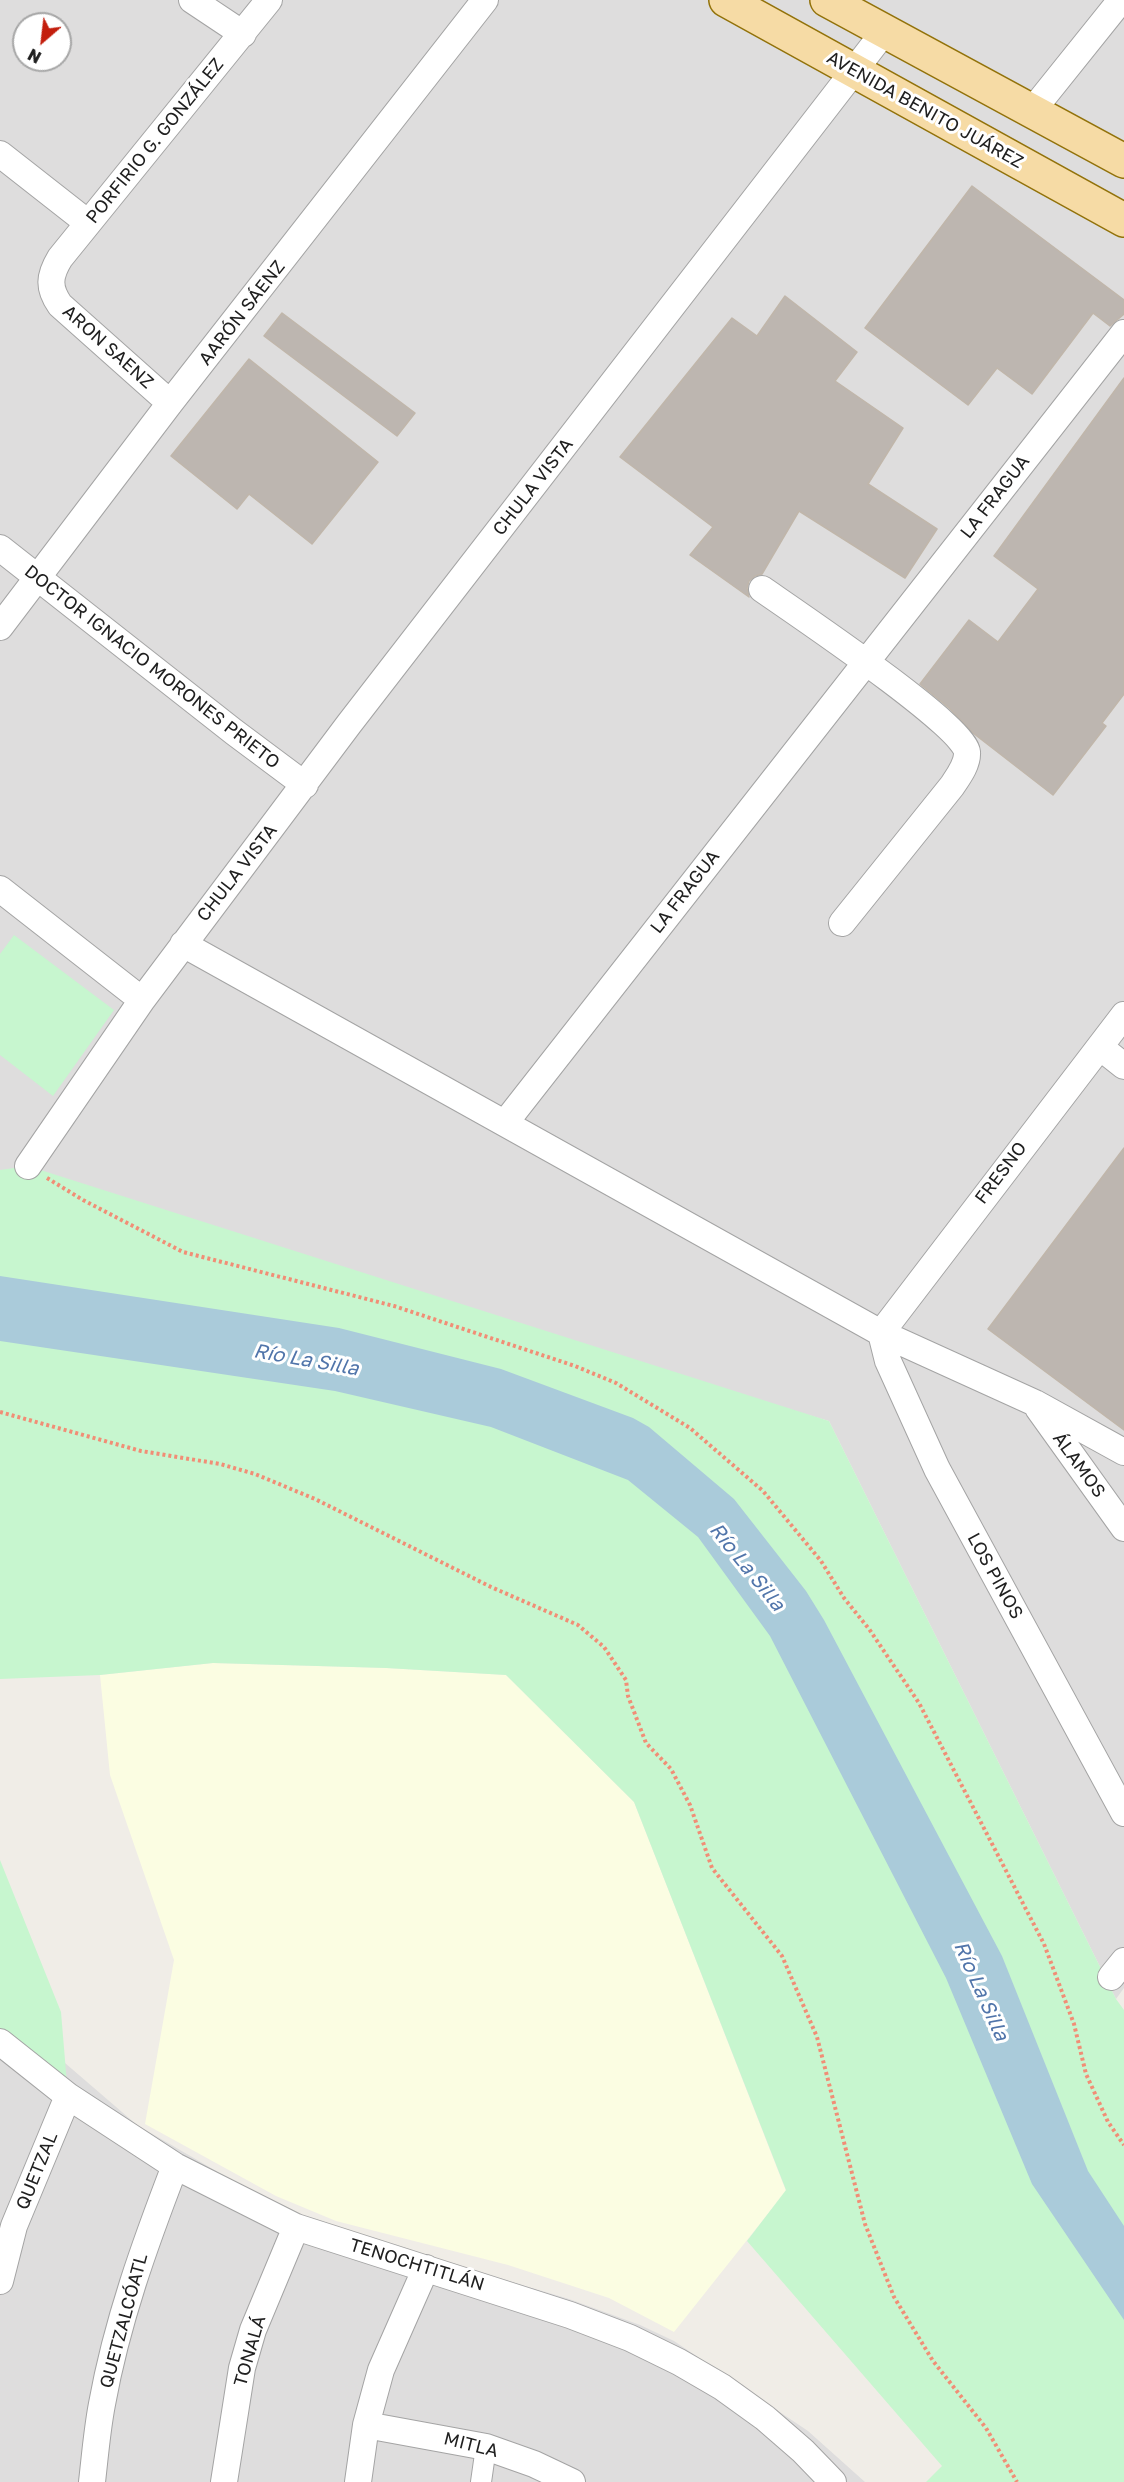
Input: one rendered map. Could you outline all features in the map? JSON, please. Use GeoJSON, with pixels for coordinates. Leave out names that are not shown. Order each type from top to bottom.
{"type":"FeatureCollection","features":[{"type":"Feature","properties":{"kind":"main road","name":"AVENIDA BENITO JUÁREZ"},"geometry":{"type":"LineString","coordinates":[[726,0],[1124,220]]}},
{"type":"Feature","properties":{"kind":"main road"},"geometry":{"type":"LineString","coordinates":[[827,0],[1124,161]]}},
{"type":"Feature","properties":{"kind":"street"},"geometry":{"type":"LineString","coordinates":[[192,0],[243,34]]}},
{"type":"Feature","properties":{"kind":"street","name":"PORFIRIO G. GONZÁLEZ"},"geometry":{"type":"LineString","coordinates":[[50,286],[57,264],[269,0]]}},
{"type":"Feature","properties":{"kind":"street","name":"AARÓN SÁENZ"},"geometry":{"type":"LineString","coordinates":[[0,627],[485,0]]}},
{"type":"Feature","properties":{"kind":"street"},"geometry":{"type":"LineString","coordinates":[[1032,111],[1121,0]]}},
{"type":"Feature","properties":{"kind":"street","name":"CHULA VISTA"},"geometry":{"type":"LineString","coordinates":[[183,944],[349,724],[884,32]]}},
{"type":"Feature","properties":{"kind":"street"},"geometry":{"type":"LineString","coordinates":[[0,154],[88,224]]}},
{"type":"Feature","properties":{"kind":"street","name":"ARON SAENZ"},"geometry":{"type":"LineString","coordinates":[[50,286],[60,305],[171,403]]}},
{"type":"Feature","properties":{"kind":"street","name":"LA FRAGUA"},"geometry":{"type":"LineString","coordinates":[[505,1123],[1124,333]]}},
{"type":"Feature","properties":{"kind":"street","name":"DOCTOR IGNACIO MORONES PRIETO"},"geometry":{"type":"LineString","coordinates":[[0,548],[305,785]]}},
{"type":"Feature","properties":{"kind":"street"},"geometry":{"type":"LineString","coordinates":[[762,589],[865,662],[949,727],[965,745],[967,753],[965,764],[952,786],[842,923]]}},
{"type":"Feature","properties":{"kind":"street"},"geometry":{"type":"LineString","coordinates":[[0,889],[142,1000]]}},
{"type":"Feature","properties":{"kind":"street"},"geometry":{"type":"LineString","coordinates":[[28,1166],[183,944],[881,1333],[1035,1403],[1124,1452]]}},
{"type":"Feature","properties":{"kind":"street","name":"FRESNO"},"geometry":{"type":"LineString","coordinates":[[881,1333],[1006,1166],[1124,1015]]}},
{"type":"Feature","properties":{"kind":"street"},"geometry":{"type":"LineString","coordinates":[[1100,1047],[1124,1066]]}},
{"type":"Feature","properties":{"kind":"street","name":"LOS PINOS"},"geometry":{"type":"LineString","coordinates":[[881,1333],[888,1361],[937,1469],[1124,1813]]}},
{"type":"Feature","properties":{"kind":"street","name":"ÁLAMOS"},"geometry":{"type":"LineString","coordinates":[[1035,1403],[1124,1527]]}},
{"type":"Feature","properties":{"kind":"street","name":"TENOCHTITLÁN"},"geometry":{"type":"LineString","coordinates":[[0,2042],[68,2096],[175,2166],[296,2227],[570,2315],[630,2338],[678,2362],[722,2387],[765,2418],[803,2451],[833,2482]]}},
{"type":"Feature","properties":{"kind":"street","name":"QUETZAL"},"geometry":{"type":"LineString","coordinates":[[0,2281],[7,2219],[68,2096]]}},
{"type":"Feature","properties":{"kind":"street","name":"QUETZALCÓATL"},"geometry":{"type":"LineString","coordinates":[[92,2482],[102,2405],[117,2336],[145,2244],[175,2166]]}},
{"type":"Feature","properties":{"kind":"street","name":"TONALÁ"},"geometry":{"type":"LineString","coordinates":[[224,2482],[242,2368],[253,2330],[296,2227]]}},
{"type":"Feature","properties":{"kind":"street"},"geometry":{"type":"LineString","coordinates":[[357,2482],[366,2425],[381,2370],[426,2268]]}},
{"type":"Feature","properties":{"kind":"street","name":"MITLA"},"geometry":{"type":"LineString","coordinates":[[366,2425],[486,2447],[534,2464],[572,2482]]}},
{"type":"Feature","properties":{"kind":"street"},"geometry":{"type":"LineString","coordinates":[[481,2482],[486,2447]]}},
{"type":"Feature","properties":{"kind":"path"},"geometry":{"type":"LineString","coordinates":[[28,1166],[83,1200],[183,1252],[394,1306],[575,1366],[616,1383],[690,1428],[763,1491],[822,1561],[844,1598],[869,1629],[919,1703],[1044,1944],[1074,2024],[1086,2074],[1108,2122],[1124,2145]]}},
{"type":"Feature","properties":{"kind":"path"},"geometry":{"type":"LineString","coordinates":[[0,1412],[141,1451],[220,1464],[255,1474],[315,1498],[491,1587],[578,1625],[604,1647],[627,1680],[628,1696],[646,1743],[671,1769],[690,1805],[712,1868],[782,1956],[817,2037],[865,2224],[894,2297],[933,2361],[986,2428],[1017,2482]]}},
{"type":"Feature","properties":{"kind":"shaded area"},"geometry":{"type":"Polygon","coordinates":[[[0,0],[1124,0],[1124,1988],[1116,1999],[829,1421],[0,1180],[0,0]]]}},
{"type":"Feature","properties":{"kind":"shaded area"},"geometry":{"type":"Polygon","coordinates":[[[213,1663],[386,1668],[506,1675],[634,1802],[786,2191],[674,2332],[609,2298],[508,2265],[336,2221],[276,2196],[145,2124],[174,1960],[110,1775],[100,1675],[213,1663]]]}},
{"type":"Feature","properties":{"kind":"shaded area"},"geometry":{"type":"Polygon","coordinates":[[[0,2007],[137,2125],[278,2207],[445,2262],[569,2299],[640,2325],[674,2341],[808,2431],[865,2482],[0,2482],[0,2007]]]}},
{"type":"Feature","properties":{"kind":"green space"},"geometry":{"type":"Polygon","coordinates":[[[14,935],[114,1010],[53,1096],[0,1055],[0,954],[14,935]]]}},
{"type":"Feature","properties":{"kind":"green space"},"geometry":{"type":"Polygon","coordinates":[[[28,1166],[829,1421],[1116,1999],[1124,2010],[1124,2482],[926,2482],[942,2466],[747,2241],[786,2190],[634,1802],[506,1675],[386,1668],[213,1663],[100,1675],[0,1679],[0,1170],[28,1166]]]}},
{"type":"Feature","properties":{"kind":"green space"},"geometry":{"type":"Polygon","coordinates":[[[0,1860],[61,2012],[68,2096],[0,2039],[0,1860]]]}},
{"type":"Feature","properties":{"kind":"water","name":"Río La Silla"},"geometry":{"type":"Polygon","coordinates":[[[0,1276],[339,1328],[501,1369],[633,1418],[649,1427],[734,1499],[806,1591],[824,1620],[1002,1956],[1088,2171],[1124,2226],[1124,2320],[1032,2184],[946,1978],[770,1636],[698,1537],[628,1480],[491,1427],[335,1391],[0,1341],[0,1276]]]}},
{"type":"Feature","properties":{"kind":"building"},"geometry":{"type":"Polygon","coordinates":[[[972,186],[1124,300],[1124,314],[1110,326],[1093,313],[1032,394],[997,368],[968,405],[865,328],[972,186]]]}},
{"type":"Feature","properties":{"kind":"building"},"geometry":{"type":"Polygon","coordinates":[[[785,296],[857,352],[835,381],[903,428],[868,484],[937,529],[905,578],[799,511],[762,574],[749,581],[747,588],[749,597],[690,555],[713,527],[620,457],[732,318],[757,336],[785,296]]]}},
{"type":"Feature","properties":{"kind":"building"},"geometry":{"type":"Polygon","coordinates":[[[282,313],[415,413],[397,436],[264,336],[282,313]]]}},
{"type":"Feature","properties":{"kind":"building"},"geometry":{"type":"Polygon","coordinates":[[[249,359],[378,462],[312,544],[249,494],[237,509],[171,456],[249,359]]]}},
{"type":"Feature","properties":{"kind":"building"},"geometry":{"type":"Polygon","coordinates":[[[1124,378],[1124,694],[1102,723],[1106,726],[1053,795],[973,733],[949,708],[920,684],[969,620],[998,642],[1038,589],[994,556],[1124,378]]]}},
{"type":"Feature","properties":{"kind":"building"},"geometry":{"type":"Polygon","coordinates":[[[1124,1148],[1124,1430],[988,1329],[1124,1148]]]}}]}
